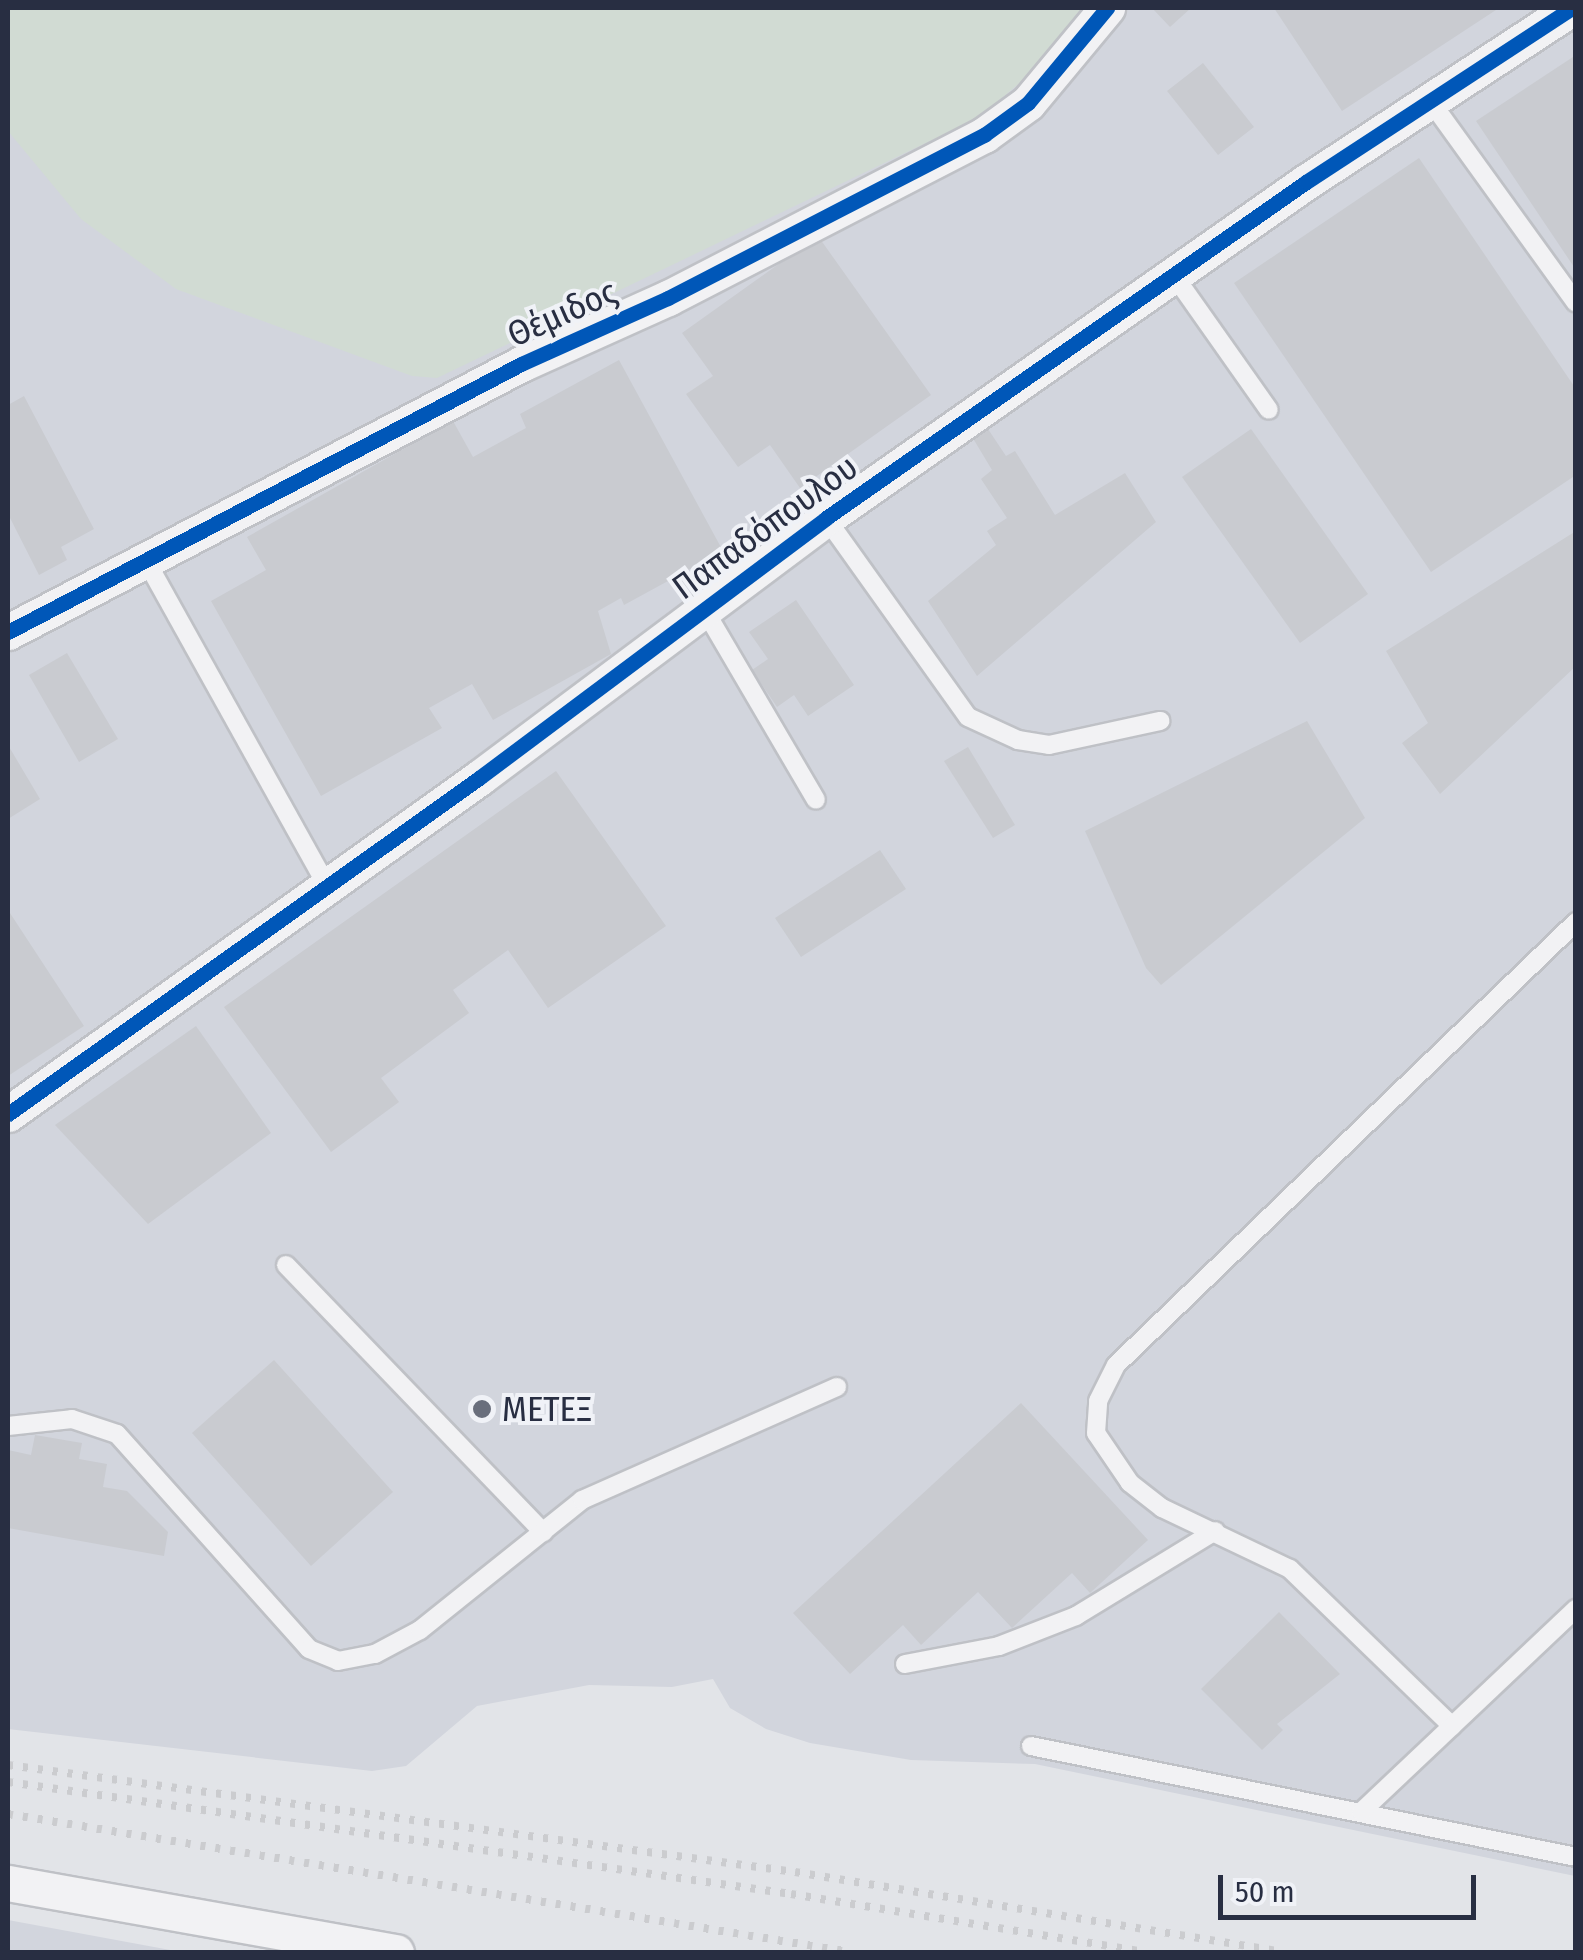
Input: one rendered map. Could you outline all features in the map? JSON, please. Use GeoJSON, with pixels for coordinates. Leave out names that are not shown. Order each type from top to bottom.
{"type":"FeatureCollection","features":[{"type":"Feature","properties":{"kind":"street","name":"Θέμιδος"},"geometry":{"type":"LineString","coordinates":[[8,632],[144,557],[984,135],[1028,103],[1108,8]]}},
{"type":"Feature","properties":{"kind":"street","name":"Παπαδόπουλου"},"geometry":{"type":"LineString","coordinates":[[8,1114],[328,888],[826,518],[1173,274],[1429,99],[1572,8]]}},
{"type":"Feature","properties":{"kind":"street"},"geometry":{"type":"LineString","coordinates":[[8,1883],[396,1952]]}},
{"type":"Feature","properties":{"kind":"lane"},"geometry":{"type":"LineString","coordinates":[[1429,99],[1576,304]]}},
{"type":"Feature","properties":{"kind":"lane"},"geometry":{"type":"LineString","coordinates":[[1173,274],[1270,410]]}},
{"type":"Feature","properties":{"kind":"lane"},"geometry":{"type":"LineString","coordinates":[[826,518],[968,717],[1018,740],[1048,745],[1160,721]]}},
{"type":"Feature","properties":{"kind":"lane"},"geometry":{"type":"LineString","coordinates":[[144,557],[328,888]]}},
{"type":"Feature","properties":{"kind":"lane"},"geometry":{"type":"LineString","coordinates":[[704,609],[816,800]]}},
{"type":"Feature","properties":{"kind":"lane"},"geometry":{"type":"LineString","coordinates":[[1452,1726],[1290,1569],[1162,1508],[1108,1460],[1096,1433],[1098,1402],[1116,1364],[1576,922]]}},
{"type":"Feature","properties":{"kind":"lane"},"geometry":{"type":"LineString","coordinates":[[286,1265],[543,1532]]}},
{"type":"Feature","properties":{"kind":"lane"},"geometry":{"type":"LineString","coordinates":[[8,1426],[72,1419],[117,1434],[323,1659],[354,1660],[399,1642],[472,1594],[582,1500],[837,1386]]}},
{"type":"Feature","properties":{"kind":"lane"},"geometry":{"type":"LineString","coordinates":[[906,1664],[998,1646],[1076,1616],[1215,1531]]}},
{"type":"Feature","properties":{"kind":"lane"},"geometry":{"type":"LineString","coordinates":[[1361,1812],[1576,1609]]}},
{"type":"Feature","properties":{"kind":"lane"},"geometry":{"type":"LineString","coordinates":[[1030,1746],[1576,1857]]}},
{"type":"Feature","properties":{"kind":"shaded area"},"geometry":{"type":"Polygon","coordinates":[[[8,8],[1575,8],[1575,1876],[1035,1764],[911,1760],[810,1743],[766,1729],[730,1708],[713,1679],[672,1687],[589,1685],[477,1706],[406,1766],[372,1771],[8,1729],[8,8]]]}},
{"type":"Feature","properties":{"kind":"shaded area"},"geometry":{"type":"Polygon","coordinates":[[[8,8],[1087,8],[1038,67],[980,117],[437,378],[412,376],[176,289],[81,219],[8,131],[8,8]]]}},
{"type":"Feature","properties":{"kind":"shaded area"},"geometry":{"type":"Polygon","coordinates":[[[8,1920],[181,1952],[8,1952],[8,1920]]]}},
{"type":"Feature","properties":{"kind":"building"},"geometry":{"type":"Polygon","coordinates":[[[1152,8],[1191,8],[1170,27],[1152,8]]]}},
{"type":"Feature","properties":{"kind":"building"},"geometry":{"type":"Polygon","coordinates":[[[1274,8],[1499,8],[1342,111],[1274,8]]]}},
{"type":"Feature","properties":{"kind":"building"},"geometry":{"type":"Polygon","coordinates":[[[1576,55],[1576,270],[1476,121],[1576,55]]]}},
{"type":"Feature","properties":{"kind":"building"},"geometry":{"type":"Polygon","coordinates":[[[1203,63],[1254,127],[1218,155],[1167,91],[1203,63]]]}},
{"type":"Feature","properties":{"kind":"building"},"geometry":{"type":"Polygon","coordinates":[[[1419,158],[1576,389],[1576,475],[1431,572],[1234,283],[1419,158]]]}},
{"type":"Feature","properties":{"kind":"building"},"geometry":{"type":"Polygon","coordinates":[[[818,236],[931,395],[800,488],[770,445],[738,467],[686,394],[713,376],[682,333],[818,236]]]}},
{"type":"Feature","properties":{"kind":"building"},"geometry":{"type":"Polygon","coordinates":[[[619,360],[723,551],[624,605],[621,598],[598,611],[611,654],[493,720],[472,684],[429,708],[442,728],[321,796],[211,601],[266,570],[247,537],[453,421],[473,457],[526,428],[520,414],[619,360]]]}},
{"type":"Feature","properties":{"kind":"building"},"geometry":{"type":"Polygon","coordinates":[[[24,396],[94,529],[61,547],[67,560],[39,575],[8,514],[8,405],[24,396]]]}},
{"type":"Feature","properties":{"kind":"building"},"geometry":{"type":"Polygon","coordinates":[[[986,426],[1006,456],[1015,451],[1055,515],[1125,473],[1156,522],[977,676],[928,601],[996,545],[987,531],[1007,518],[981,479],[992,470],[971,435],[986,426]]]}},
{"type":"Feature","properties":{"kind":"building"},"geometry":{"type":"Polygon","coordinates":[[[1251,429],[1368,594],[1300,643],[1182,477],[1251,429]]]}},
{"type":"Feature","properties":{"kind":"building"},"geometry":{"type":"Polygon","coordinates":[[[1576,531],[1576,666],[1440,794],[1402,743],[1428,723],[1386,651],[1576,531]]]}},
{"type":"Feature","properties":{"kind":"building"},"geometry":{"type":"Polygon","coordinates":[[[796,600],[854,685],[808,716],[794,695],[777,707],[752,670],[768,659],[749,632],[796,600]]]}},
{"type":"Feature","properties":{"kind":"building"},"geometry":{"type":"Polygon","coordinates":[[[67,653],[118,739],[79,762],[29,675],[67,653]]]}},
{"type":"Feature","properties":{"kind":"building"},"geometry":{"type":"Polygon","coordinates":[[[1307,721],[1365,818],[1161,985],[1146,968],[1085,831],[1307,721]]]}},
{"type":"Feature","properties":{"kind":"building"},"geometry":{"type":"Polygon","coordinates":[[[8,745],[40,799],[8,819],[8,745]]]}},
{"type":"Feature","properties":{"kind":"building"},"geometry":{"type":"Polygon","coordinates":[[[968,747],[1015,825],[993,838],[944,761],[968,747]]]}},
{"type":"Feature","properties":{"kind":"building"},"geometry":{"type":"Polygon","coordinates":[[[556,771],[666,926],[548,1008],[508,950],[453,990],[469,1013],[381,1078],[399,1102],[331,1152],[224,1007],[556,771]]]}},
{"type":"Feature","properties":{"kind":"building"},"geometry":{"type":"Polygon","coordinates":[[[880,850],[906,889],[801,957],[775,918],[880,850]]]}},
{"type":"Feature","properties":{"kind":"building"},"geometry":{"type":"Polygon","coordinates":[[[8,910],[84,1026],[8,1076],[8,910]]]}},
{"type":"Feature","properties":{"kind":"building"},"geometry":{"type":"Polygon","coordinates":[[[196,1026],[271,1133],[148,1224],[55,1125],[196,1026]]]}},
{"type":"Feature","properties":{"kind":"building"},"geometry":{"type":"Polygon","coordinates":[[[274,1360],[393,1492],[311,1566],[192,1433],[274,1360]]]}},
{"type":"Feature","properties":{"kind":"building"},"geometry":{"type":"Polygon","coordinates":[[[1021,1403],[1148,1540],[1090,1593],[1072,1573],[1012,1628],[978,1592],[921,1645],[903,1625],[850,1674],[793,1613],[1021,1403]]]}},
{"type":"Feature","properties":{"kind":"building"},"geometry":{"type":"Polygon","coordinates":[[[35,1435],[82,1443],[79,1459],[107,1464],[103,1487],[127,1491],[168,1532],[164,1556],[8,1528],[8,1450],[31,1455],[35,1435]]]}},
{"type":"Feature","properties":{"kind":"building"},"geometry":{"type":"Polygon","coordinates":[[[1279,1612],[1340,1674],[1277,1724],[1283,1730],[1262,1750],[1201,1689],[1279,1612]]]}},
{"type":"Feature","properties":{"kind":"railway"},"geometry":{"type":"LineString","coordinates":[[8,1765],[795,1872],[1281,1952]]}},
{"type":"Feature","properties":{"kind":"railway"},"geometry":{"type":"LineString","coordinates":[[8,1782],[791,1894],[1146,1952]]}},
{"type":"Feature","properties":{"kind":"railway"},"geometry":{"type":"LineString","coordinates":[[8,1814],[850,1952]]}},
{"type":"Feature","properties":{"kind":"cycle path"},"geometry":{"type":"LineString","coordinates":[[8,632],[521,364],[668,298],[984,135],[1028,103],[1107,8]]}},
{"type":"Feature","properties":{"kind":"cycle path"},"geometry":{"type":"LineString","coordinates":[[8,1114],[479,778],[826,518],[1306,182],[1572,8]]}},
{"type":"Feature","properties":{"kind":"place","name":"ΜΕΤΕΞ"},"geometry":{"type":"Point","coordinates":[482,1409]}}]}
